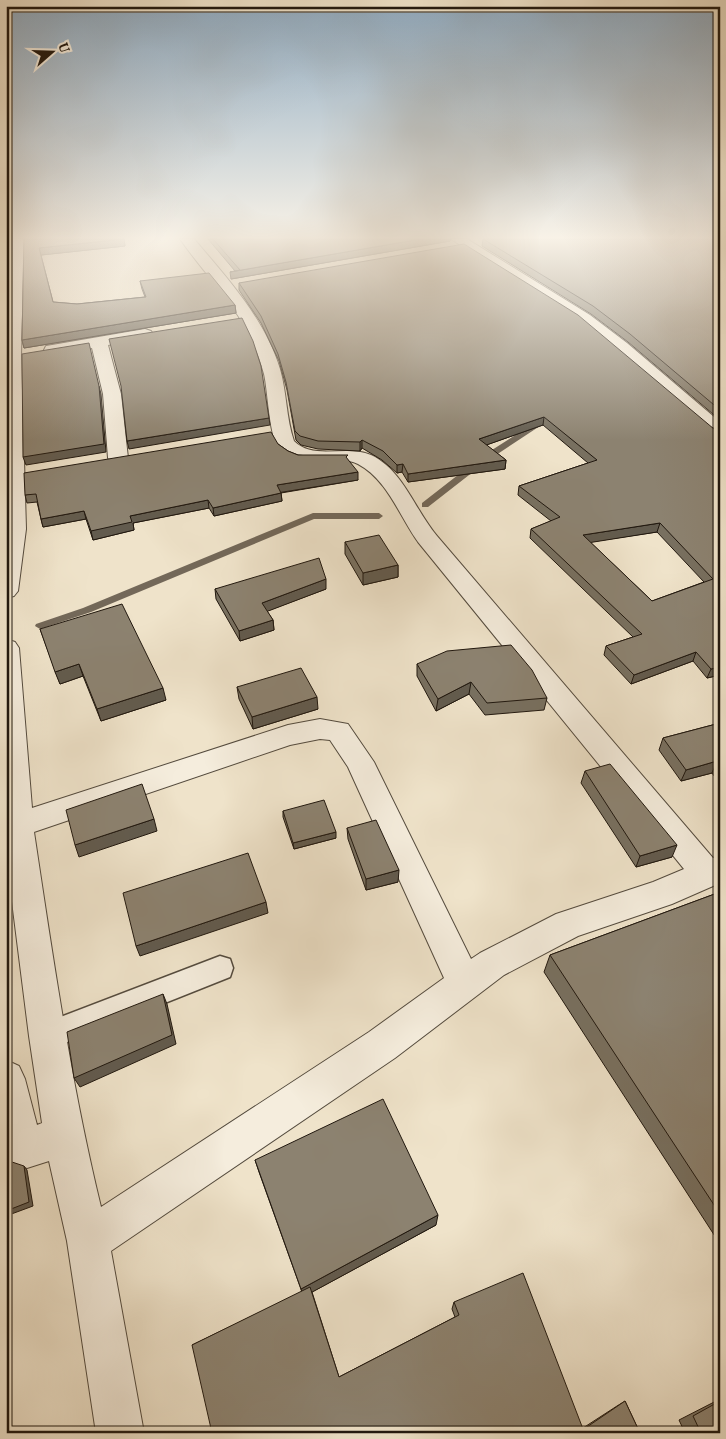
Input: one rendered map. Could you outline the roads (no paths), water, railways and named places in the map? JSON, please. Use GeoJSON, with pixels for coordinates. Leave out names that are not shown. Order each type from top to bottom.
{"type":"FeatureCollection","features":[{"type":"Feature","properties":{"kind":"street"},"geometry":{"type":"LineString","coordinates":[[6,591],[23,473],[13,356],[15,306]]}},
{"type":"Feature","properties":{"kind":"street"},"geometry":{"type":"LineString","coordinates":[[88,1241],[382,1045],[492,964],[568,925],[660,894],[714,872],[548,685],[513,639],[423,533],[392,485],[372,463],[355,455],[315,458],[294,452],[273,432],[277,392],[264,348],[249,317],[241,306]]}},
{"type":"Feature","properties":{"kind":"street"},"geometry":{"type":"LineString","coordinates":[[565,306],[621,347],[720,432]]}},
{"type":"Feature","properties":{"kind":"street"},"geometry":{"type":"LineString","coordinates":[[230,320],[249,317]]}},
{"type":"Feature","properties":{"kind":"street"},"geometry":{"type":"LineString","coordinates":[[13,356],[164,331]]}},
{"type":"Feature","properties":{"kind":"street"},"geometry":{"type":"LineString","coordinates":[[99,342],[112,394],[111,459],[137,455]]}},
{"type":"Feature","properties":{"kind":"street"},"geometry":{"type":"LineString","coordinates":[[6,648],[18,825],[47,1036],[63,1133],[88,1241],[120,1433]]}},
{"type":"Feature","properties":{"kind":"street"},"geometry":{"type":"LineString","coordinates":[[18,825],[288,735],[320,729],[338,731],[360,762],[465,984]]}},
{"type":"Feature","properties":{"kind":"street"},"geometry":{"type":"LineString","coordinates":[[6,1079],[22,1147],[34,1147],[63,1133]]}},
{"type":"Feature","properties":{"kind":"lane"},"geometry":{"type":"LineString","coordinates":[[47,1036],[220,968]]}},
{"type":"Feature","properties":{"kind":"waterway"},"geometry":{"type":"LineString","coordinates":[[425,505],[484,459],[542,422]]}},
{"type":"Feature","properties":{"kind":"waterway"},"geometry":{"type":"LineString","coordinates":[[40,626],[87,610],[313,516],[379,516]]}}]}
